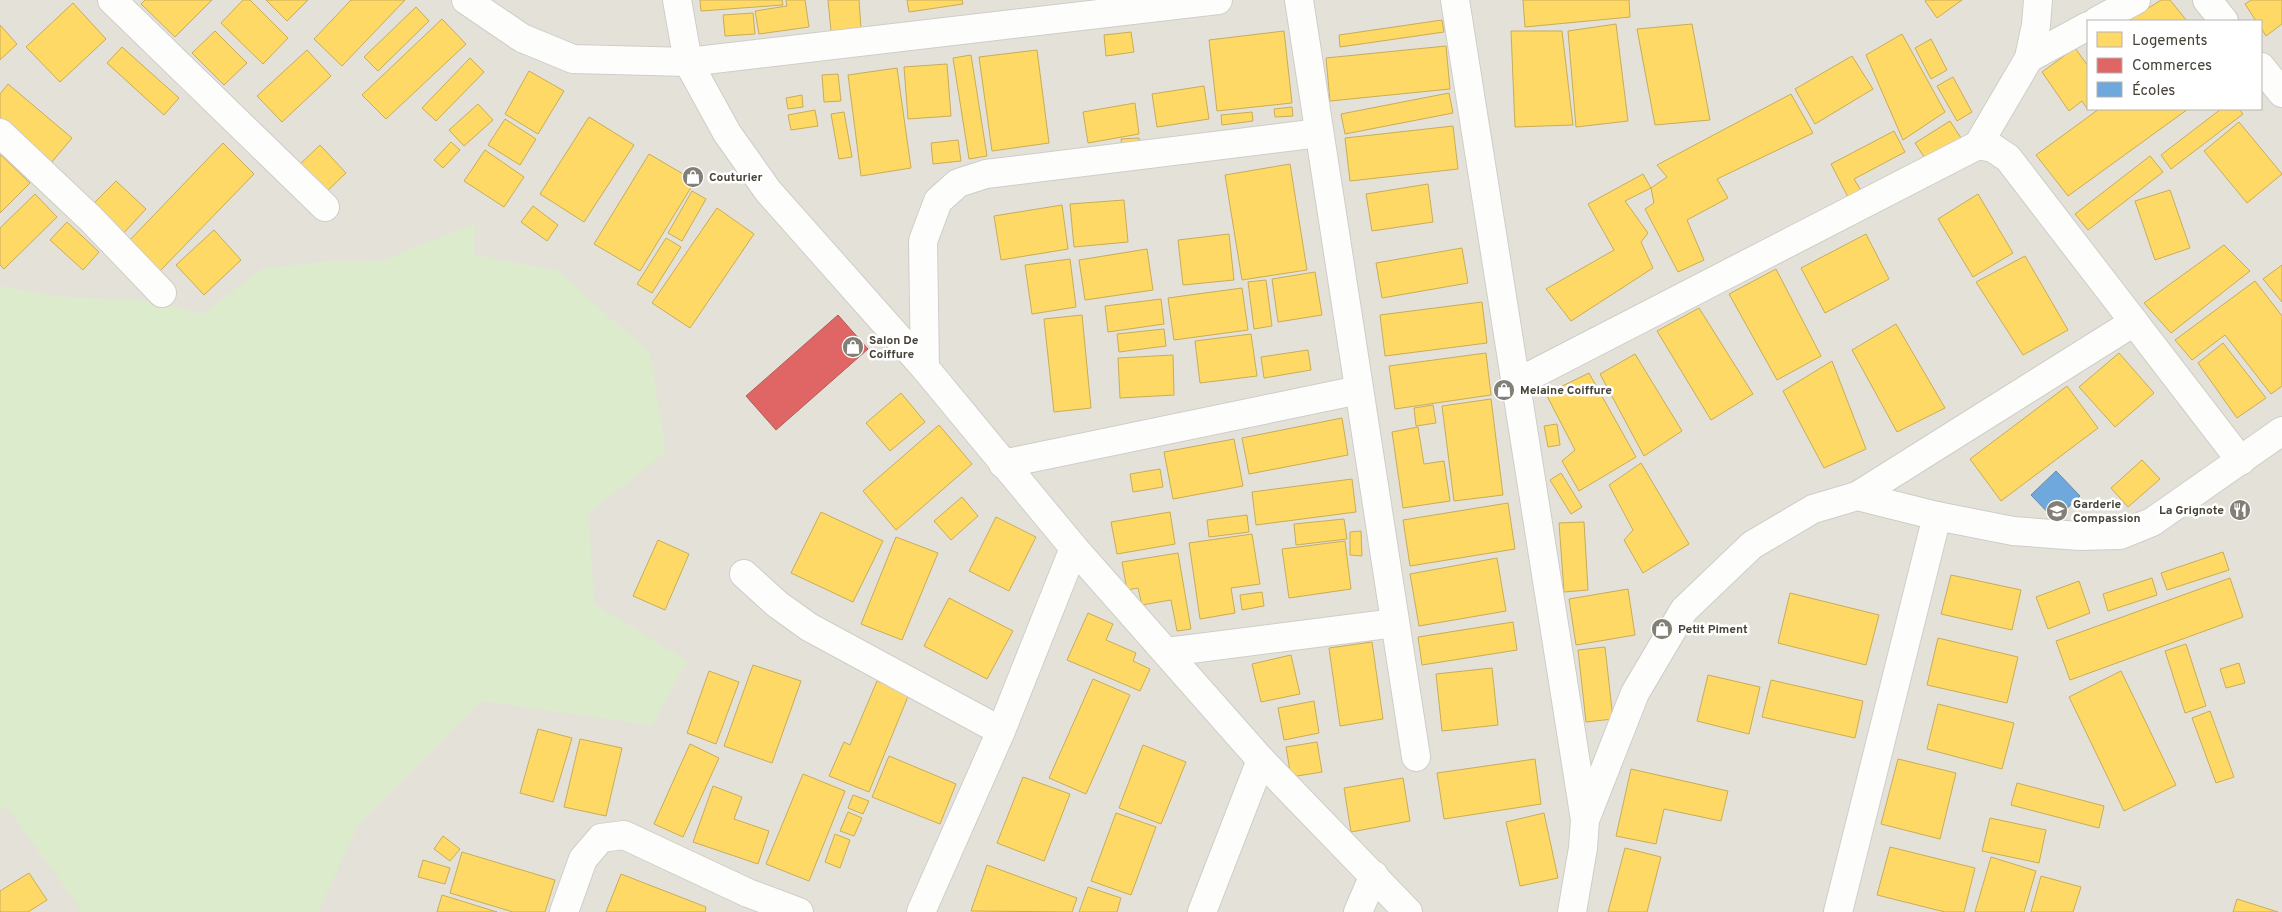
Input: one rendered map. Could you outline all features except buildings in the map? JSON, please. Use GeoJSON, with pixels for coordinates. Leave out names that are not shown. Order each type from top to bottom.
{"type":"FeatureCollection","features":[{"type":"Feature","properties":{"kind":"street"},"geometry":{"type":"LineString","coordinates":[[112,0],[326,207]]}},
{"type":"Feature","properties":{"kind":"street"},"geometry":{"type":"LineString","coordinates":[[466,0],[522,38],[573,60],[688,62],[1218,0]]}},
{"type":"Feature","properties":{"kind":"street"},"geometry":{"type":"LineString","coordinates":[[677,0],[688,62],[727,133],[768,190],[925,368],[1074,548],[1262,760],[1408,912]]}},
{"type":"Feature","properties":{"kind":"street"},"geometry":{"type":"LineString","coordinates":[[1299,0],[1416,757]]}},
{"type":"Feature","properties":{"kind":"street"},"geometry":{"type":"LineString","coordinates":[[1455,0],[1585,820],[1583,848],[1572,912]]}},
{"type":"Feature","properties":{"kind":"street"},"geometry":{"type":"LineString","coordinates":[[1516,383],[1978,145],[2029,58],[2036,25],[2038,0]]}},
{"type":"Feature","properties":{"kind":"street"},"geometry":{"type":"LineString","coordinates":[[2099,20],[2136,0]]}},
{"type":"Feature","properties":{"kind":"street"},"geometry":{"type":"LineString","coordinates":[[2207,0],[2223,20]]}},
{"type":"Feature","properties":{"kind":"street"},"geometry":{"type":"LineString","coordinates":[[2029,58],[2087,27]]}},
{"type":"Feature","properties":{"kind":"street"},"geometry":{"type":"LineString","coordinates":[[2262,68],[2282,93]]}},
{"type":"Feature","properties":{"kind":"street"},"geometry":{"type":"LineString","coordinates":[[0,133],[91,219],[162,293]]}},
{"type":"Feature","properties":{"kind":"street"},"geometry":{"type":"LineString","coordinates":[[925,368],[923,241],[938,201],[958,182],[986,174],[1319,134]]}},
{"type":"Feature","properties":{"kind":"street"},"geometry":{"type":"LineString","coordinates":[[1978,145],[1993,148],[2008,158],[2242,461]]}},
{"type":"Feature","properties":{"kind":"street"},"geometry":{"type":"LineString","coordinates":[[1585,820],[1634,693],[1684,610],[1752,544],[1813,509],[1857,496],[2134,322]]}},
{"type":"Feature","properties":{"kind":"street"},"geometry":{"type":"LineString","coordinates":[[1003,464],[1359,390]]}},
{"type":"Feature","properties":{"kind":"street"},"geometry":{"type":"LineString","coordinates":[[1857,496],[1937,516],[2014,531],[2080,536],[2120,535],[2152,522],[2242,461],[2282,431]]}},
{"type":"Feature","properties":{"kind":"street"},"geometry":{"type":"LineString","coordinates":[[1838,912],[1937,516]]}},
{"type":"Feature","properties":{"kind":"street"},"geometry":{"type":"LineString","coordinates":[[920,912],[1001,730],[1074,548]]}},
{"type":"Feature","properties":{"kind":"street"},"geometry":{"type":"LineString","coordinates":[[744,574],[776,604],[809,626],[1001,730]]}},
{"type":"Feature","properties":{"kind":"street"},"geometry":{"type":"LineString","coordinates":[[1167,652],[1395,623]]}},
{"type":"Feature","properties":{"kind":"street"},"geometry":{"type":"LineString","coordinates":[[1202,912],[1262,760]]}},
{"type":"Feature","properties":{"kind":"street"},"geometry":{"type":"LineString","coordinates":[[564,912],[583,859],[601,838],[624,835],[744,902],[799,912]]}},
{"type":"Feature","properties":{"kind":"street"},"geometry":{"type":"LineString","coordinates":[[1358,912],[1374,875]]}},
{"type":"Feature","properties":{"kind":"shaded area"},"geometry":{"type":"Polygon","coordinates":[[[0,0],[2282,0],[2282,912],[0,912],[0,0]]]}},
{"type":"Feature","properties":{"kind":"green space"},"geometry":{"type":"Polygon","coordinates":[[[475,224],[474,255],[558,271],[650,354],[666,452],[588,513],[594,604],[687,661],[652,725],[481,701],[358,825],[318,912],[83,912],[6,806],[0,810],[0,286],[52,296],[147,301],[203,314],[262,269],[325,261],[380,261],[475,224]]]}},
{"type":"Feature","properties":{"kind":"place","name":"Couturier"},"geometry":{"type":"Point","coordinates":[693,177]}},
{"type":"Feature","properties":{"kind":"place","name":"Salon De Coiffure"},"geometry":{"type":"Point","coordinates":[853,347]}},
{"type":"Feature","properties":{"kind":"place","name":"Melaine Coiffure"},"geometry":{"type":"Point","coordinates":[1504,390]}},
{"type":"Feature","properties":{"kind":"place","name":"La Grignote"},"geometry":{"type":"Point","coordinates":[2240,510]}},
{"type":"Feature","properties":{"kind":"place","name":"Garderie Compassion"},"geometry":{"type":"Point","coordinates":[2057,511]}},
{"type":"Feature","properties":{"kind":"place","name":"Petit Piment"},"geometry":{"type":"Point","coordinates":[1662,629]}}]}
